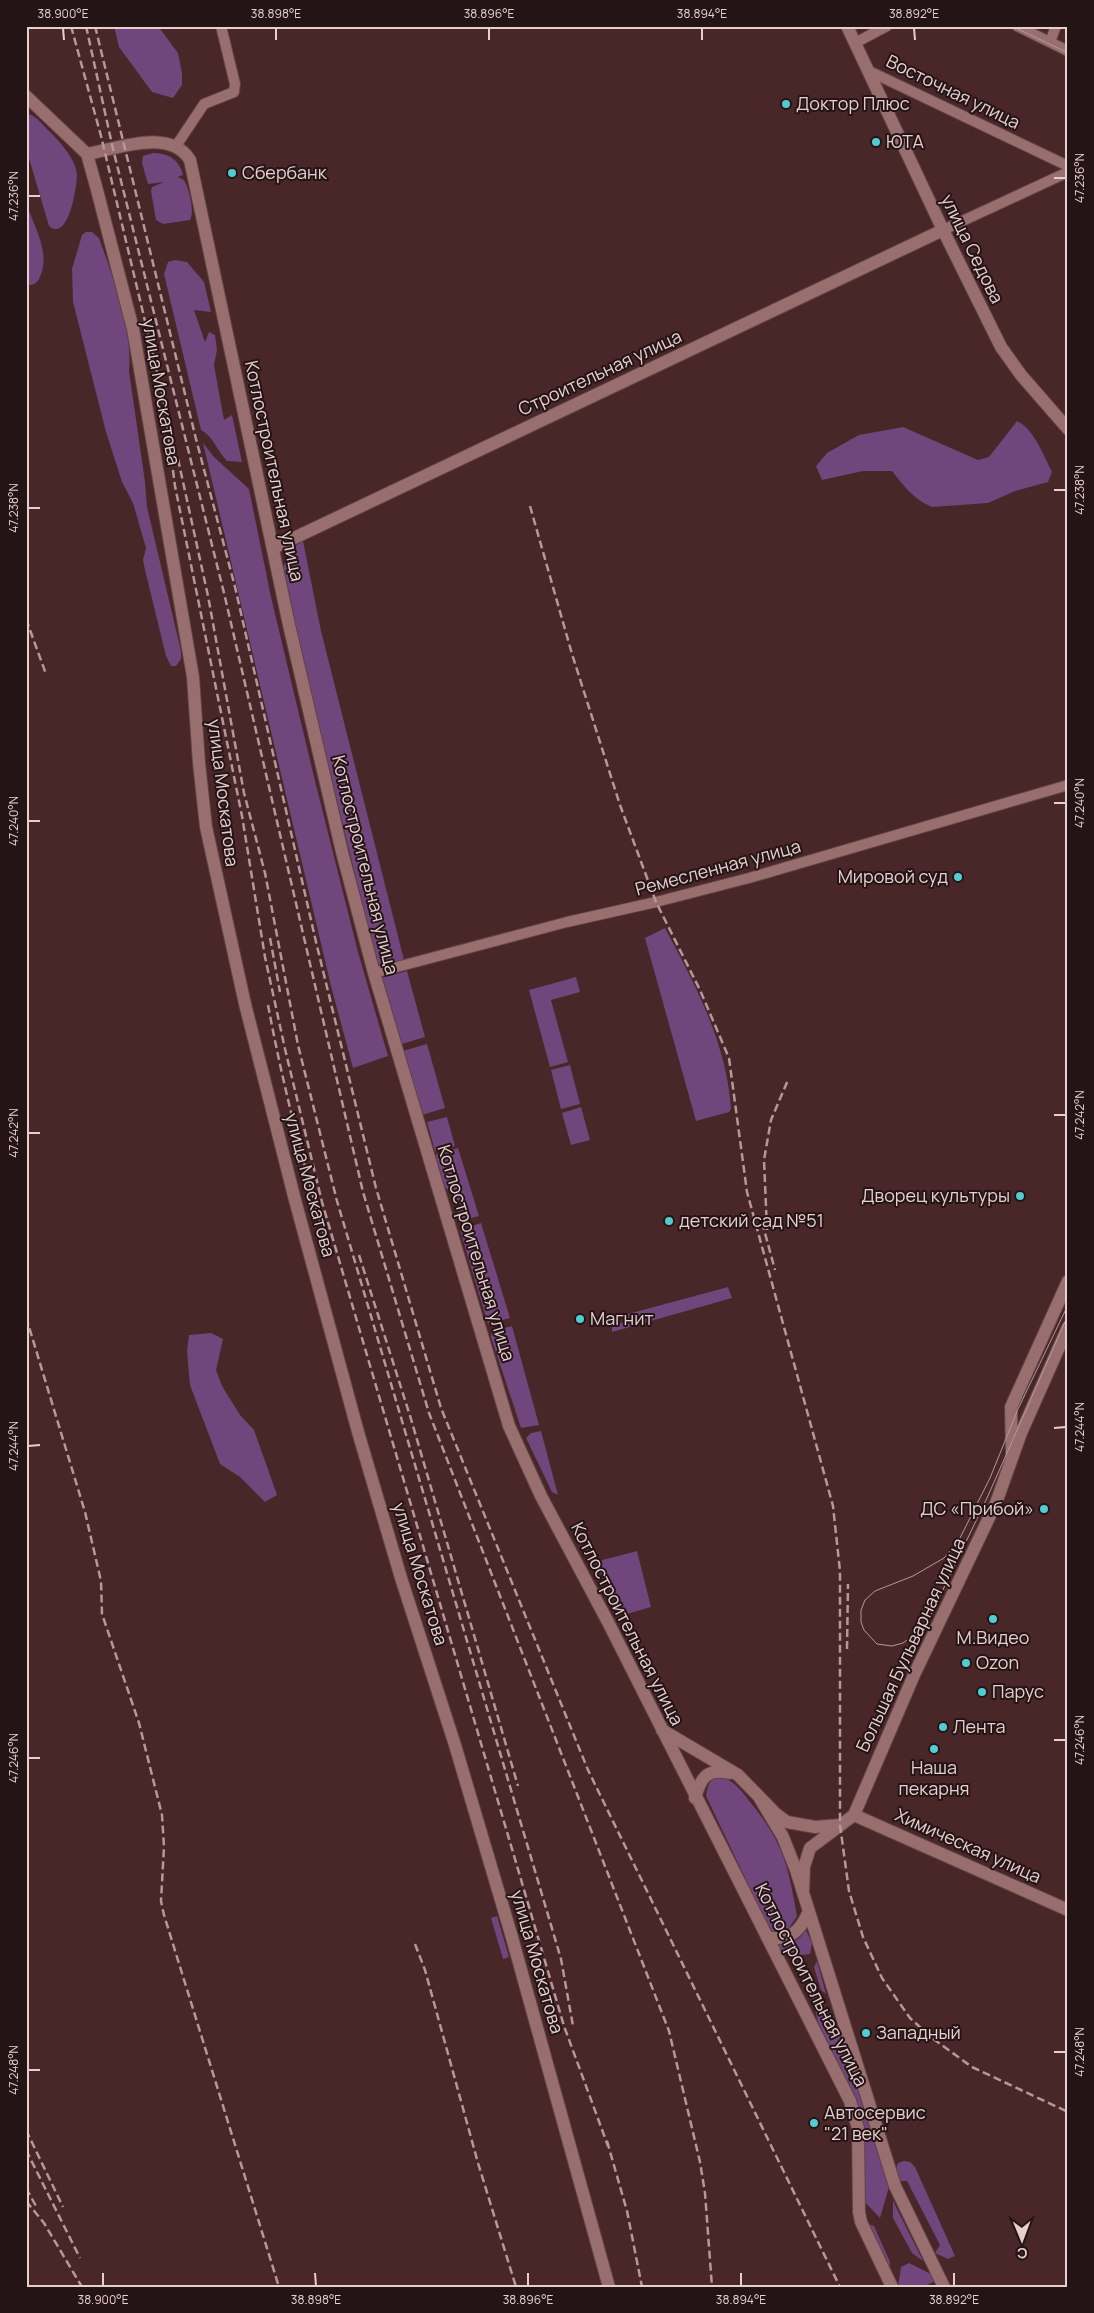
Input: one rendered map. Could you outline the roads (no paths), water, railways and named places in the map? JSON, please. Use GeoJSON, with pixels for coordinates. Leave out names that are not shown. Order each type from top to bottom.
{"type":"FeatureCollection","features":[{"type":"Feature","properties":{"kind":"main road","name":"Восточная улица"},"geometry":{"type":"LineString","coordinates":[[847,26],[869,71]]}},
{"type":"Feature","properties":{"kind":"main road","name":"улица Седова"},"geometry":{"type":"LineString","coordinates":[[869,71],[943,230],[1001,347],[1021,375],[1068,429]]}},
{"type":"Feature","properties":{"kind":"main road"},"geometry":{"type":"LineString","coordinates":[[26,96],[87,154],[156,142],[176,146]]}},
{"type":"Feature","properties":{"kind":"main road","name":"Котлостроительная улица"},"geometry":{"type":"LineString","coordinates":[[176,146],[186,154],[192,166],[273,548],[339,843],[374,973],[509,1426],[541,1496],[609,1624],[850,2102],[858,2128],[860,2217],[864,2231],[892,2287]]}},
{"type":"Feature","properties":{"kind":"main road","name":"улица Москатова"},"geometry":{"type":"LineString","coordinates":[[87,154],[133,329],[193,677],[206,827],[245,1004],[294,1200],[358,1432],[401,1578],[455,1745],[512,1934],[609,2287]]}},
{"type":"Feature","properties":{"kind":"main road","name":"Строительная улица"},"geometry":{"type":"LineString","coordinates":[[273,548],[943,230]]}},
{"type":"Feature","properties":{"kind":"main road","name":"Большая Бульварная улица"},"geometry":{"type":"LineString","coordinates":[[1012,1462],[1010,1446],[1011,1407],[1068,1281]]}},
{"type":"Feature","properties":{"kind":"main road","name":"Большая Бульварная улица"},"geometry":{"type":"LineString","coordinates":[[854,1815],[914,1675],[996,1504],[1021,1433],[1068,1327]]}},
{"type":"Feature","properties":{"kind":"main road"},"geometry":{"type":"LineString","coordinates":[[662,1730],[738,1775],[787,1822],[815,1827],[840,1826]]}},
{"type":"Feature","properties":{"kind":"main road"},"geometry":{"type":"LineString","coordinates":[[696,1798],[700,1781],[711,1772],[722,1771],[738,1775]]}},
{"type":"Feature","properties":{"kind":"main road","name":"Котлостроительная улица"},"geometry":{"type":"LineString","coordinates":[[759,1797],[783,1837],[796,1870],[895,2186],[944,2287]]}},
{"type":"Feature","properties":{"kind":"main road"},"geometry":{"type":"LineString","coordinates":[[803,1893],[804,1867],[810,1848],[854,1815]]}},
{"type":"Feature","properties":{"kind":"main road","name":"Химическая улица"},"geometry":{"type":"LineString","coordinates":[[854,1815],[1068,1910]]}},
{"type":"Feature","properties":{"kind":"main road"},"geometry":{"type":"LineString","coordinates":[[767,1937],[778,1940],[790,1937],[799,1930],[808,1913]]}},
{"type":"Feature","properties":{"kind":"street"},"geometry":{"type":"LineString","coordinates":[[176,146],[204,104],[234,92],[235,84],[221,26]]}},
{"type":"Feature","properties":{"kind":"street"},"geometry":{"type":"LineString","coordinates":[[855,43],[888,26]]}},
{"type":"Feature","properties":{"kind":"street"},"geometry":{"type":"LineString","coordinates":[[1017,26],[1068,51]]}},
{"type":"Feature","properties":{"kind":"street"},"geometry":{"type":"LineString","coordinates":[[1050,42],[1056,26]]}},
{"type":"Feature","properties":{"kind":"street","name":"Восточная улица"},"geometry":{"type":"LineString","coordinates":[[869,71],[1068,166]]}},
{"type":"Feature","properties":{"kind":"street"},"geometry":{"type":"LineString","coordinates":[[943,230],[1068,172]]}},
{"type":"Feature","properties":{"kind":"street","name":"Ремесленная улица"},"geometry":{"type":"LineString","coordinates":[[374,973],[544,928],[749,878],[1068,785]]}},
{"type":"Feature","properties":{"kind":"tram line"},"geometry":{"type":"LineString","coordinates":[[1012,26],[1068,53]]}},
{"type":"Feature","properties":{"kind":"tram line"},"geometry":{"type":"LineString","coordinates":[[1068,1305],[1018,1409],[990,1478],[958,1542],[944,1558],[913,1576],[875,1591],[865,1600],[861,1610],[861,1622],[864,1630],[877,1644],[892,1646],[903,1643],[925,1627],[987,1498],[1068,1315]]}},
{"type":"Feature","properties":{"kind":"railway"},"geometry":{"type":"LineString","coordinates":[[71,26],[101,136],[164,401],[175,486],[242,816],[265,957],[322,1202],[564,2026],[608,2146]]}},
{"type":"Feature","properties":{"kind":"railway"},"geometry":{"type":"LineString","coordinates":[[86,26],[113,149],[224,593],[363,1192],[429,1413],[669,2031],[700,2162],[705,2193],[712,2287]]}},
{"type":"Feature","properties":{"kind":"railway"},"geometry":{"type":"LineString","coordinates":[[95,26],[196,439],[235,587],[316,942],[376,1188],[441,1408],[588,1770],[840,2287]]}},
{"type":"Feature","properties":{"kind":"railway"},"geometry":{"type":"LineString","coordinates":[[178,459],[208,596],[244,793],[265,873],[298,1045],[337,1201],[561,1959],[573,2026]]}},
{"type":"Feature","properties":{"kind":"railway"},"geometry":{"type":"LineString","coordinates":[[530,506],[572,654],[620,805],[656,902],[700,990],[729,1058],[747,1192],[833,1506],[840,1571],[840,1825],[849,1891],[863,1937],[882,1978],[910,2018],[932,2038],[972,2067],[1068,2112]]}},
{"type":"Feature","properties":{"kind":"railway"},"geometry":{"type":"LineString","coordinates":[[26,619],[46,674]]}},
{"type":"Feature","properties":{"kind":"railway"},"geometry":{"type":"LineString","coordinates":[[270,938],[280,992]]}},
{"type":"Feature","properties":{"kind":"railway"},"geometry":{"type":"LineString","coordinates":[[268,1005],[295,1127],[328,1247]]}},
{"type":"Feature","properties":{"kind":"railway"},"geometry":{"type":"LineString","coordinates":[[767,1230],[764,1160],[771,1120],[788,1080]]}},
{"type":"Feature","properties":{"kind":"railway"},"geometry":{"type":"LineString","coordinates":[[762,1222],[775,1270]]}},
{"type":"Feature","properties":{"kind":"railway"},"geometry":{"type":"LineString","coordinates":[[359,1255],[411,1419],[518,1786]]}},
{"type":"Feature","properties":{"kind":"railway"},"geometry":{"type":"LineString","coordinates":[[26,1317],[85,1512],[101,1581],[102,1614],[139,1723],[162,1815],[164,1847],[161,1901],[164,1915],[279,2287]]}},
{"type":"Feature","properties":{"kind":"railway"},"geometry":{"type":"LineString","coordinates":[[847,1649],[848,1584]]}},
{"type":"Feature","properties":{"kind":"railway"},"geometry":{"type":"LineString","coordinates":[[415,1944],[425,1970],[478,2163],[516,2287]]}},
{"type":"Feature","properties":{"kind":"railway"},"geometry":{"type":"LineString","coordinates":[[26,2130],[63,2207]]}},
{"type":"Feature","properties":{"kind":"railway"},"geometry":{"type":"LineString","coordinates":[[607,2141],[627,2211],[642,2287]]}},
{"type":"Feature","properties":{"kind":"railway"},"geometry":{"type":"LineString","coordinates":[[26,2150],[80,2258]]}},
{"type":"Feature","properties":{"kind":"railway"},"geometry":{"type":"LineString","coordinates":[[26,2188],[36,2206]]}},
{"type":"Feature","properties":{"kind":"railway"},"geometry":{"type":"LineString","coordinates":[[26,2201],[44,2223],[82,2287]]}},
{"type":"Feature","properties":{"kind":"place","name":"Доктор Плюс"},"geometry":{"type":"Point","coordinates":[786,104]}},
{"type":"Feature","properties":{"kind":"place","name":"ЮТА"},"geometry":{"type":"Point","coordinates":[876,142]}},
{"type":"Feature","properties":{"kind":"place","name":"Сбербанк"},"geometry":{"type":"Point","coordinates":[232,173]}},
{"type":"Feature","properties":{"kind":"place","name":"Мировой суд"},"geometry":{"type":"Point","coordinates":[958,877]}},
{"type":"Feature","properties":{"kind":"place","name":"Дворец культуры"},"geometry":{"type":"Point","coordinates":[1020,1196]}},
{"type":"Feature","properties":{"kind":"place","name":"детский сад №51"},"geometry":{"type":"Point","coordinates":[669,1221]}},
{"type":"Feature","properties":{"kind":"place","name":"Магнит"},"geometry":{"type":"Point","coordinates":[580,1319]}},
{"type":"Feature","properties":{"kind":"place","name":"ДC «Прибой»"},"geometry":{"type":"Point","coordinates":[1044,1509]}},
{"type":"Feature","properties":{"kind":"place","name":"М.Видео"},"geometry":{"type":"Point","coordinates":[993,1619]}},
{"type":"Feature","properties":{"kind":"place","name":"Ozon"},"geometry":{"type":"Point","coordinates":[966,1663]}},
{"type":"Feature","properties":{"kind":"place","name":"Парус"},"geometry":{"type":"Point","coordinates":[982,1692]}},
{"type":"Feature","properties":{"kind":"place","name":"Лента"},"geometry":{"type":"Point","coordinates":[943,1727]}},
{"type":"Feature","properties":{"kind":"place","name":"Наша пекарня"},"geometry":{"type":"Point","coordinates":[934,1749]}},
{"type":"Feature","properties":{"kind":"place","name":"Западный"},"geometry":{"type":"Point","coordinates":[866,2033]}},
{"type":"Feature","properties":{"kind":"place","name":"Автосервис \"21 век\""},"geometry":{"type":"Point","coordinates":[814,2123]}}]}
